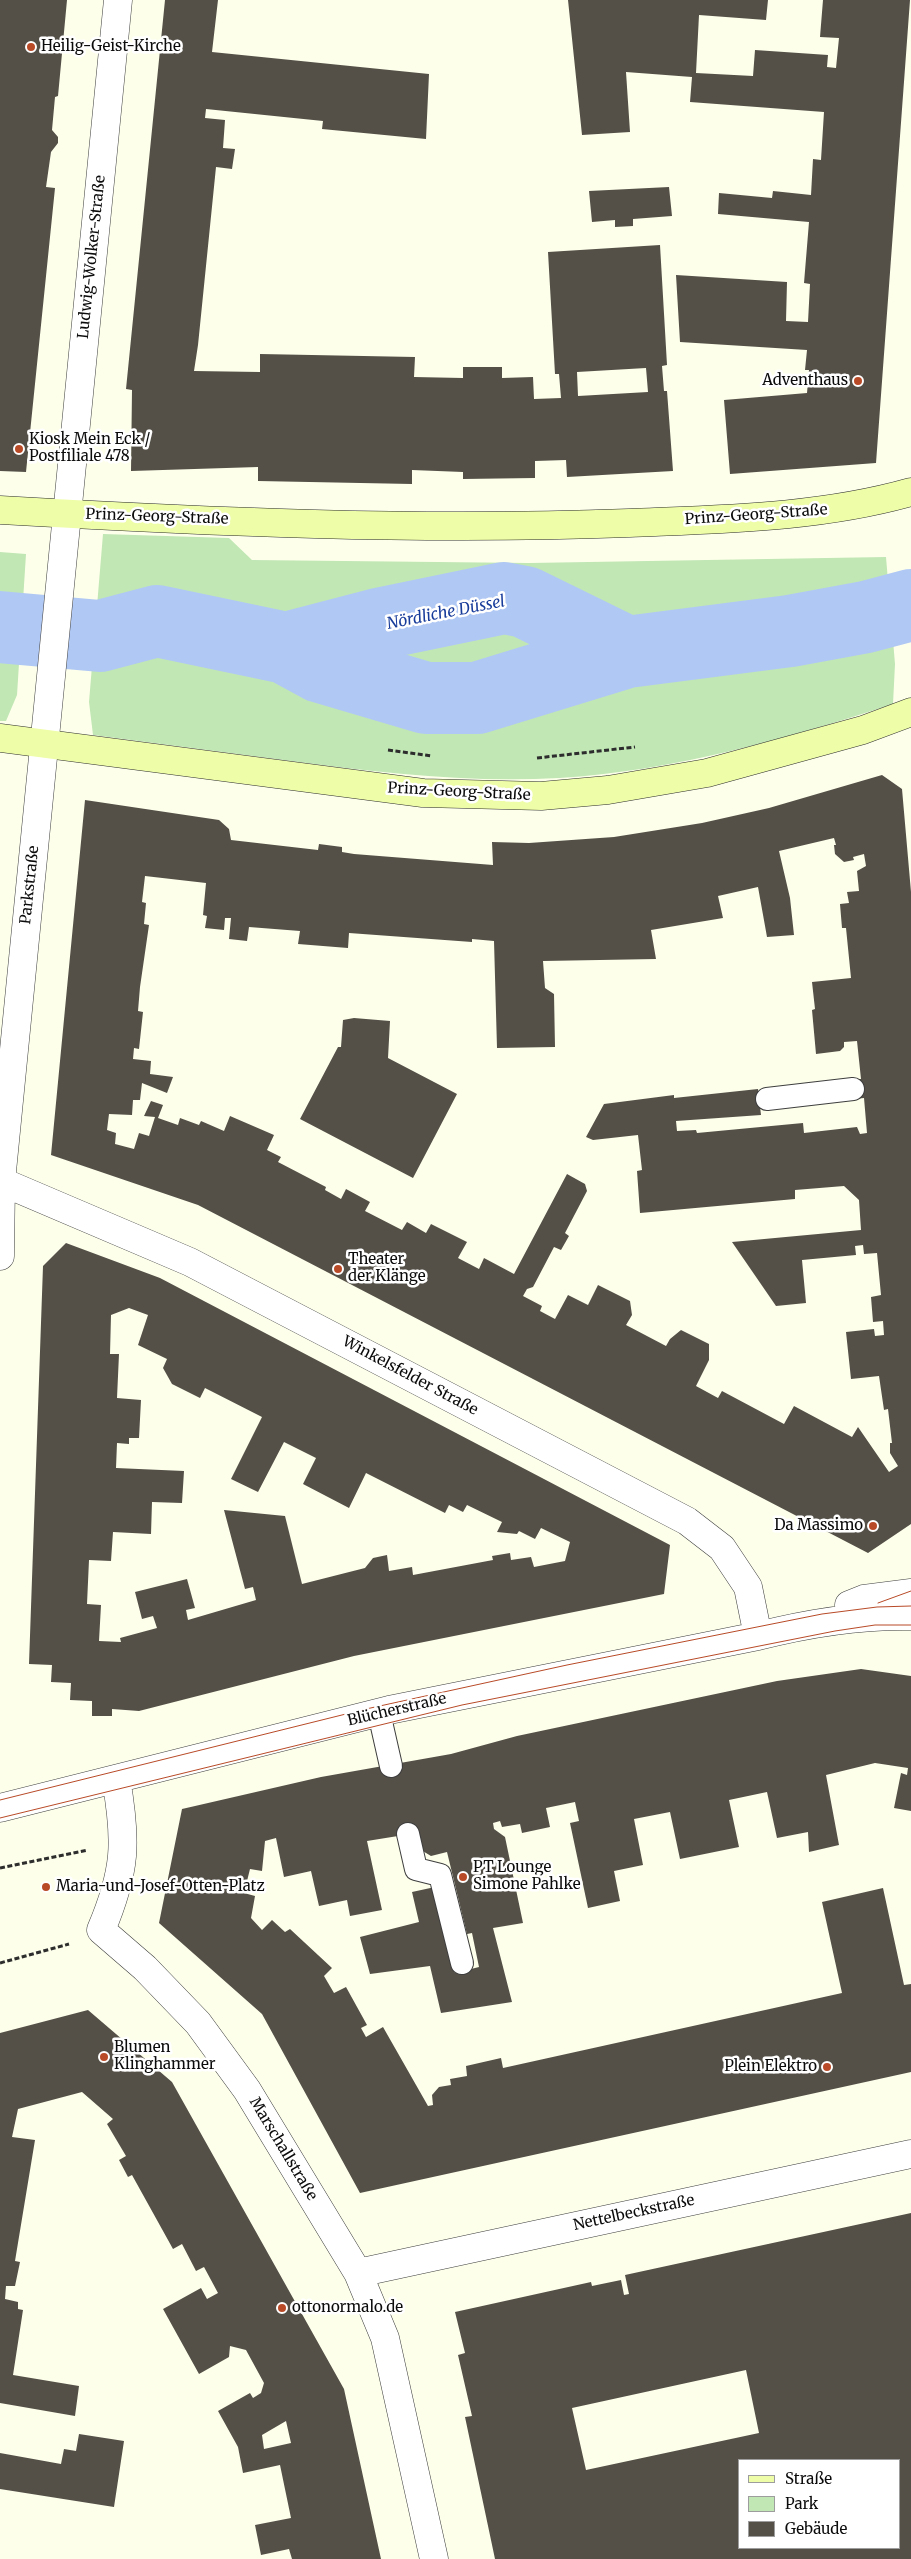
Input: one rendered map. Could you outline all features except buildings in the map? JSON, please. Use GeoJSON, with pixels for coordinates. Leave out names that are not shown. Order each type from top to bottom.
{"type":"FeatureCollection","features":[{"type":"Feature","properties":{"kind":"main road","name":"Prinz-Georg-Straße"},"geometry":{"type":"LineString","coordinates":[[0,510],[293,523],[546,526],[682,521],[830,510],[874,502],[911,492]]}},
{"type":"Feature","properties":{"kind":"main road","name":"Prinz-Georg-Straße"},"geometry":{"type":"LineString","coordinates":[[0,738],[423,793],[541,796],[608,790],[707,773],[863,730],[911,712]]}},
{"type":"Feature","properties":{"kind":"street","name":"Ludwig-Wolker-Straße"},"geometry":{"type":"LineString","coordinates":[[67,514],[118,0]]}},
{"type":"Feature","properties":{"kind":"street","name":"Parkstraße"},"geometry":{"type":"LineString","coordinates":[[0,1256],[0,1181],[67,514]]}},
{"type":"Feature","properties":{"kind":"street","name":"Winkelsfelder Straße"},"geometry":{"type":"LineString","coordinates":[[0,1181],[190,1262],[687,1521],[722,1548],[748,1587],[758,1636]]}},
{"type":"Feature","properties":{"kind":"street"},"geometry":{"type":"LineString","coordinates":[[797,1626],[864,1599],[911,1593]]}},
{"type":"Feature","properties":{"kind":"street"},"geometry":{"type":"LineString","coordinates":[[797,1626],[870,1616],[911,1616]]}},
{"type":"Feature","properties":{"kind":"street","name":"Blücherstraße"},"geometry":{"type":"LineString","coordinates":[[0,1808],[379,1713],[758,1636],[797,1626]]}},
{"type":"Feature","properties":{"kind":"street"},"geometry":{"type":"LineString","coordinates":[[101,1930],[115,1898],[124,1846],[116,1779]]}},
{"type":"Feature","properties":{"kind":"street","name":"Marschallstraße"},"geometry":{"type":"LineString","coordinates":[[101,1930],[145,1968],[203,2031],[247,2090],[358,2273],[384,2338],[434,2559]]}},
{"type":"Feature","properties":{"kind":"street","name":"Nettelbeckstraße"},"geometry":{"type":"LineString","coordinates":[[358,2273],[911,2154]]}},
{"type":"Feature","properties":{"kind":"lane"},"geometry":{"type":"LineString","coordinates":[[766,1099],[853,1089]]}},
{"type":"Feature","properties":{"kind":"lane"},"geometry":{"type":"LineString","coordinates":[[379,1713],[391,1766]]}},
{"type":"Feature","properties":{"kind":"lane"},"geometry":{"type":"LineString","coordinates":[[408,1834],[416,1869],[440,1875],[462,1963]]}},
{"type":"Feature","properties":{"kind":"path"},"geometry":{"type":"LineString","coordinates":[[534,759],[641,746]]}},
{"type":"Feature","properties":{"kind":"path"},"geometry":{"type":"LineString","coordinates":[[387,750],[436,756]]}},
{"type":"Feature","properties":{"kind":"path"},"geometry":{"type":"LineString","coordinates":[[0,1868],[93,1849],[124,1846]]}},
{"type":"Feature","properties":{"kind":"path"},"geometry":{"type":"LineString","coordinates":[[0,1963],[66,1946],[101,1930]]}},
{"type":"Feature","properties":{"kind":"green space"},"geometry":{"type":"Polygon","coordinates":[[[103,534],[229,538],[252,560],[529,563],[886,557],[895,664],[893,704],[770,741],[687,761],[602,774],[559,778],[492,779],[391,773],[93,735],[89,702],[103,534]]]}},
{"type":"Feature","properties":{"kind":"green space"},"geometry":{"type":"Polygon","coordinates":[[[0,552],[26,554],[17,695],[6,721],[0,721],[0,552]]]}},
{"type":"Feature","properties":{"kind":"waterway","name":"Nördliche Düssel"},"geometry":{"type":"LineString","coordinates":[[286,648],[378,624],[504,598],[525,602],[627,652]]}},
{"type":"Feature","properties":{"kind":"waterway","name":"Nördliche Düssel"},"geometry":{"type":"LineString","coordinates":[[0,627],[100,636],[157,621],[286,648],[321,667],[426,698],[477,698],[627,652],[790,631],[866,617],[911,605]]}},
{"type":"Feature","properties":{"kind":"tram line"},"geometry":{"type":"LineString","coordinates":[[878,1603],[911,1591]]}},
{"type":"Feature","properties":{"kind":"tram line"},"geometry":{"type":"LineString","coordinates":[[0,1800],[366,1709],[567,1665],[822,1614],[877,1607],[911,1606]]}},
{"type":"Feature","properties":{"kind":"tram line"},"geometry":{"type":"LineString","coordinates":[[0,1818],[462,1705],[835,1631],[875,1625],[911,1625]]}},
{"type":"Feature","properties":{"kind":"place","name":"Heilig-Geist-Kirche"},"geometry":{"type":"Point","coordinates":[31,47]}},
{"type":"Feature","properties":{"kind":"place","name":"Adventhaus"},"geometry":{"type":"Point","coordinates":[858,381]}},
{"type":"Feature","properties":{"kind":"place","name":"Kiosk Mein Eck / Postfiliale 478"},"geometry":{"type":"Point","coordinates":[19,449]}},
{"type":"Feature","properties":{"kind":"place","name":"Theater der Klänge"},"geometry":{"type":"Point","coordinates":[338,1269]}},
{"type":"Feature","properties":{"kind":"place","name":"Da Massimo"},"geometry":{"type":"Point","coordinates":[873,1526]}},
{"type":"Feature","properties":{"kind":"place","name":"PT Lounge Simone Pahlke"},"geometry":{"type":"Point","coordinates":[463,1877]}},
{"type":"Feature","properties":{"kind":"place","name":"Maria-und-Josef-Otten-Platz"},"geometry":{"type":"Point","coordinates":[46,1887]}},
{"type":"Feature","properties":{"kind":"place","name":"Blumen Klinghammer"},"geometry":{"type":"Point","coordinates":[104,2057]}},
{"type":"Feature","properties":{"kind":"place","name":"Plein Elektro"},"geometry":{"type":"Point","coordinates":[827,2067]}},
{"type":"Feature","properties":{"kind":"place","name":"ottonormalo.de"},"geometry":{"type":"Point","coordinates":[282,2308]}}]}
